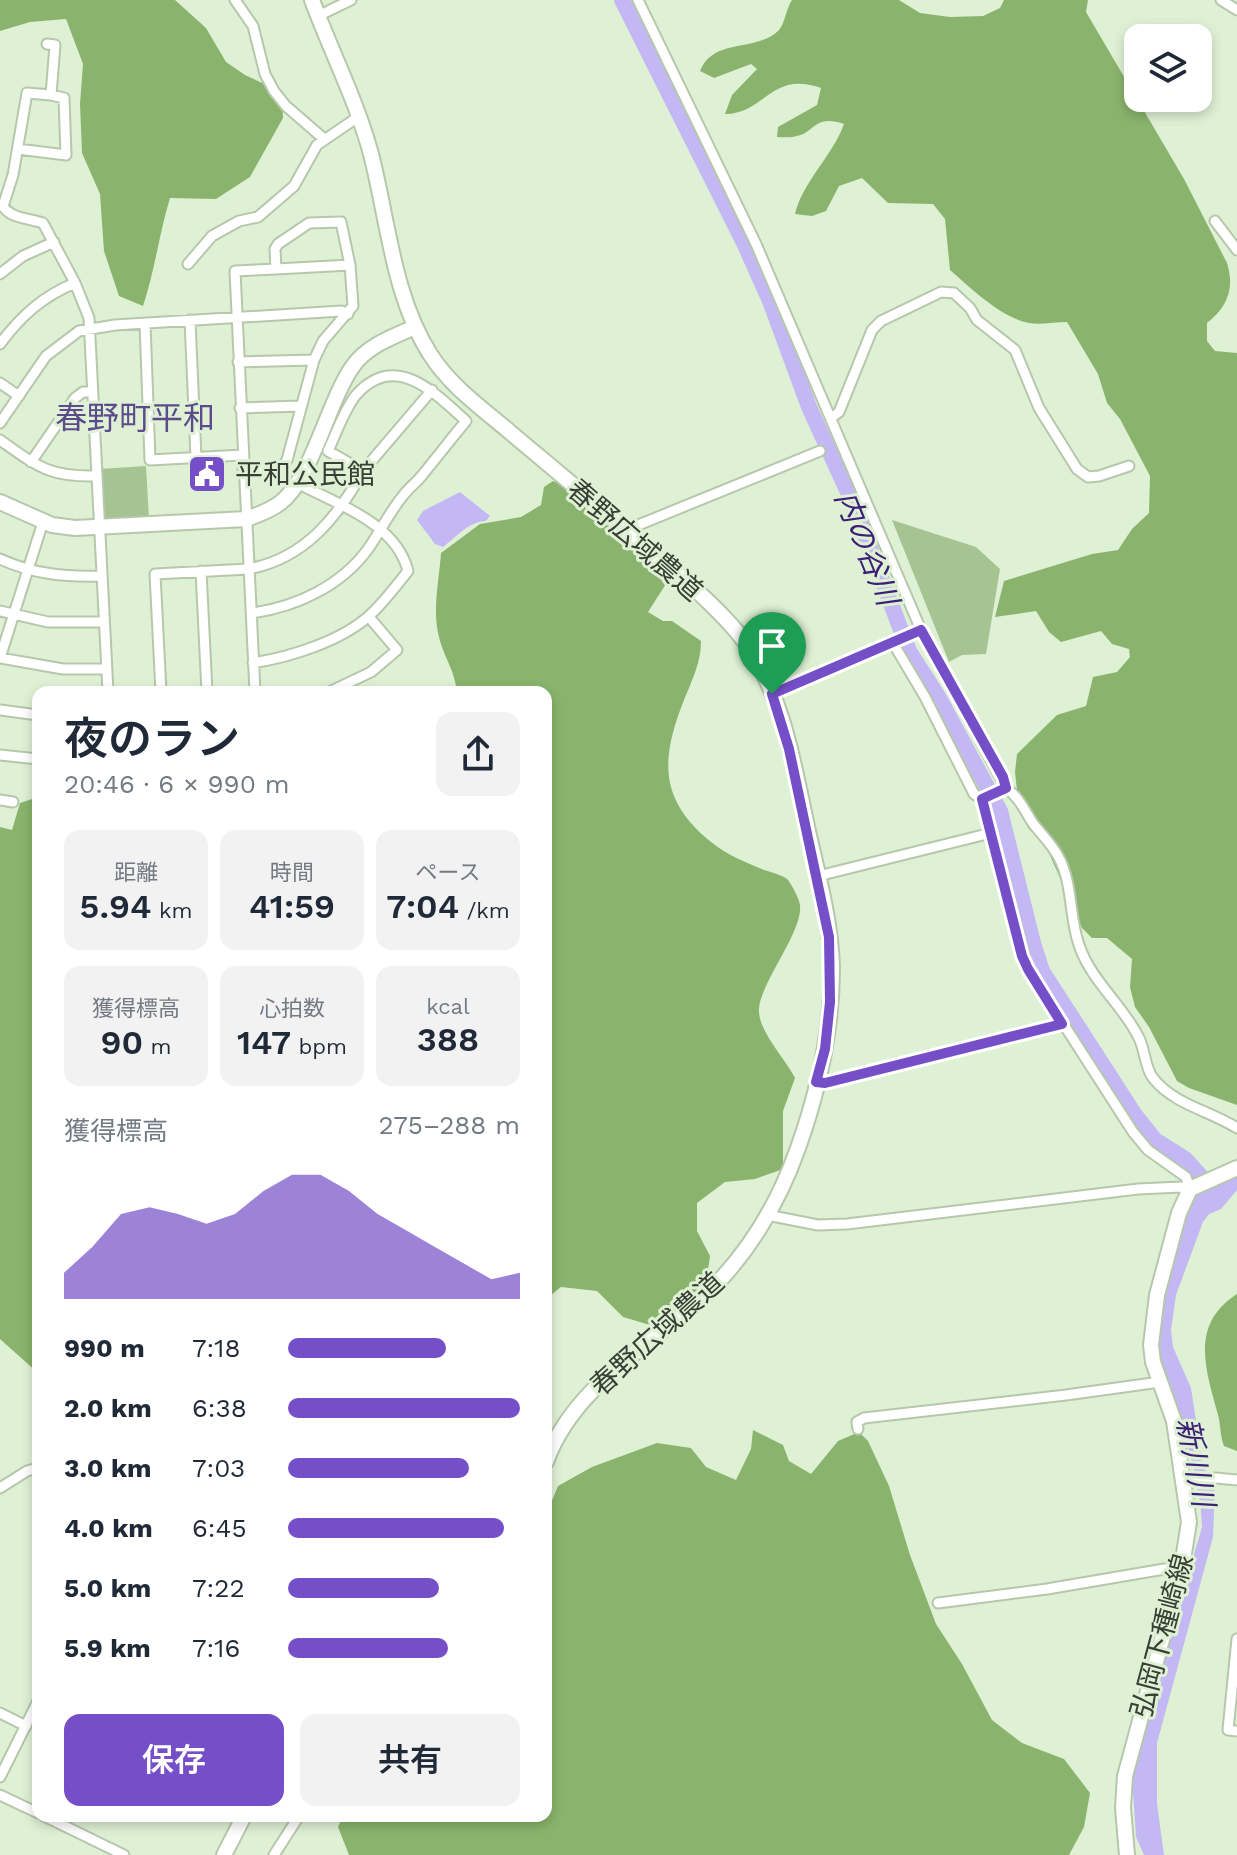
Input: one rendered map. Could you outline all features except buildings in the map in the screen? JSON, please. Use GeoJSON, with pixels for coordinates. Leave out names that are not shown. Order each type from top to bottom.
{"type":"FeatureCollection","features":[{"type":"Feature","properties":{"kind":"street"},"geometry":{"type":"LineString","coordinates":[[235,0],[253,26],[265,74],[274,91],[286,106],[324,139]]}},
{"type":"Feature","properties":{"kind":"street","name":"春野広域農道"},"geometry":{"type":"LineString","coordinates":[[312,0],[370,151],[398,273],[415,327],[431,355],[460,389],[626,530],[745,642],[772,694],[789,749],[829,937],[832,968],[825,1049],[799,1145],[767,1215],[723,1277],[701,1299],[607,1376],[584,1400],[552,1450]]}},
{"type":"Feature","properties":{"kind":"street"},"geometry":{"type":"LineString","coordinates":[[318,16],[351,0]]}},
{"type":"Feature","properties":{"kind":"street"},"geometry":{"type":"LineString","coordinates":[[638,0],[756,244],[918,631],[1004,788],[1015,794],[1058,856],[1079,947],[1091,972],[1116,1002],[1138,1037],[1151,1076],[1172,1096],[1237,1128]]}},
{"type":"Feature","properties":{"kind":"street"},"geometry":{"type":"LineString","coordinates":[[1221,0],[1237,10]]}},
{"type":"Feature","properties":{"kind":"street"},"geometry":{"type":"LineString","coordinates":[[47,44],[55,45],[51,95]]}},
{"type":"Feature","properties":{"kind":"street"},"geometry":{"type":"LineString","coordinates":[[18,149],[66,155],[64,98],[27,93],[13,175],[1,206],[15,216],[43,223],[85,305],[89,327],[108,686]]}},
{"type":"Feature","properties":{"kind":"street"},"geometry":{"type":"LineString","coordinates":[[188,264],[212,236],[239,221],[258,217],[294,186],[317,145],[358,117]]}},
{"type":"Feature","properties":{"kind":"street"},"geometry":{"type":"LineString","coordinates":[[1215,221],[1237,250]]}},
{"type":"Feature","properties":{"kind":"street"},"geometry":{"type":"LineString","coordinates":[[243,469],[283,467],[314,360],[323,341],[348,314],[355,301],[341,222],[309,223],[278,244],[275,249],[276,269]]}},
{"type":"Feature","properties":{"kind":"street"},"geometry":{"type":"LineString","coordinates":[[0,274],[23,256],[54,242]]}},
{"type":"Feature","properties":{"kind":"street"},"geometry":{"type":"LineString","coordinates":[[255,686],[235,271],[350,265]]}},
{"type":"Feature","properties":{"kind":"street"},"geometry":{"type":"LineString","coordinates":[[0,344],[13,325],[36,304],[75,283]]}},
{"type":"Feature","properties":{"kind":"street"},"geometry":{"type":"LineString","coordinates":[[831,418],[839,412],[872,330],[881,321],[941,292],[954,293],[970,308],[977,320],[1015,350],[1039,408],[1077,469],[1088,477],[1129,466]]}},
{"type":"Feature","properties":{"kind":"street"},"geometry":{"type":"LineString","coordinates":[[0,423],[46,356],[64,340],[89,327],[341,311],[348,314]]}},
{"type":"Feature","properties":{"kind":"street"},"geometry":{"type":"LineString","coordinates":[[190,320],[196,458]]}},
{"type":"Feature","properties":{"kind":"street"},"geometry":{"type":"LineString","coordinates":[[145,323],[150,460],[242,455]]}},
{"type":"Feature","properties":{"kind":"street"},"geometry":{"type":"LineString","coordinates":[[0,502],[43,522],[75,528],[246,519],[268,511],[283,502],[297,483],[353,366],[371,349],[415,327]]}},
{"type":"Feature","properties":{"kind":"street"},"geometry":{"type":"LineString","coordinates":[[238,362],[314,360]]}},
{"type":"Feature","properties":{"kind":"street"},"geometry":{"type":"LineString","coordinates":[[252,613],[271,611],[302,600],[329,585],[366,551],[403,494],[466,421],[432,390],[396,374],[376,379],[355,396],[328,451],[363,471]]}},
{"type":"Feature","properties":{"kind":"street"},"geometry":{"type":"LineString","coordinates":[[0,383],[19,396]]}},
{"type":"Feature","properties":{"kind":"street"},"geometry":{"type":"LineString","coordinates":[[161,686],[155,574],[248,569],[285,557],[310,542],[341,505],[363,471],[432,390]]}},
{"type":"Feature","properties":{"kind":"street"},"geometry":{"type":"LineString","coordinates":[[31,462],[75,398],[83,392],[92,392]]}},
{"type":"Feature","properties":{"kind":"street"},"geometry":{"type":"LineString","coordinates":[[240,408],[301,406]]}},
{"type":"Feature","properties":{"kind":"street"},"geometry":{"type":"LineString","coordinates":[[0,440],[50,473],[66,477],[96,476]]}},
{"type":"Feature","properties":{"kind":"street"},"geometry":{"type":"LineString","coordinates":[[626,530],[820,451]]}},
{"type":"Feature","properties":{"kind":"street"},"geometry":{"type":"LineString","coordinates":[[253,663],[280,659],[306,650],[369,617],[408,571],[406,561],[382,528],[297,483]]}},
{"type":"Feature","properties":{"kind":"street"},"geometry":{"type":"LineString","coordinates":[[43,522],[0,658],[63,669],[107,669]]}},
{"type":"Feature","properties":{"kind":"street"},"geometry":{"type":"LineString","coordinates":[[0,559],[28,570],[68,577],[100,576]]}},
{"type":"Feature","properties":{"kind":"street"},"geometry":{"type":"LineString","coordinates":[[201,571],[207,686]]}},
{"type":"Feature","properties":{"kind":"street"},"geometry":{"type":"LineString","coordinates":[[0,611],[48,622],[104,622]]}},
{"type":"Feature","properties":{"kind":"street"},"geometry":{"type":"LineString","coordinates":[[342,686],[371,672],[397,650],[369,617]]}},
{"type":"Feature","properties":{"kind":"street"},"geometry":{"type":"LineString","coordinates":[[772,694],[918,631]]}},
{"type":"Feature","properties":{"kind":"street"},"geometry":{"type":"LineString","coordinates":[[894,642],[974,794],[984,798],[1004,788]]}},
{"type":"Feature","properties":{"kind":"street"},"geometry":{"type":"LineString","coordinates":[[0,710],[32,714]]}},
{"type":"Feature","properties":{"kind":"street"},"geometry":{"type":"LineString","coordinates":[[0,755],[32,758]]}},
{"type":"Feature","properties":{"kind":"street"},"geometry":{"type":"LineString","coordinates":[[984,798],[1022,956],[1028,969],[1133,1132],[1148,1150],[1186,1177],[1193,1187]]}},
{"type":"Feature","properties":{"kind":"street"},"geometry":{"type":"LineString","coordinates":[[0,800],[13,802]]}},
{"type":"Feature","properties":{"kind":"street"},"geometry":{"type":"LineString","coordinates":[[818,876],[991,833]]}},
{"type":"Feature","properties":{"kind":"street"},"geometry":{"type":"LineString","coordinates":[[816,1082],[825,1083],[1062,1024]]}},
{"type":"Feature","properties":{"kind":"street"},"geometry":{"type":"LineString","coordinates":[[767,1215],[818,1225],[847,1224],[1138,1189],[1193,1187],[1237,1168]]}},
{"type":"Feature","properties":{"kind":"street","name":"弘岡下種崎線"},"geometry":{"type":"LineString","coordinates":[[1127,1855],[1123,1808],[1125,1776],[1182,1566],[1189,1522],[1187,1481],[1174,1421],[1153,1362],[1153,1321],[1179,1213],[1193,1187]]}},
{"type":"Feature","properties":{"kind":"street"},"geometry":{"type":"LineString","coordinates":[[858,1429],[857,1422],[864,1418],[1160,1382]]}},
{"type":"Feature","properties":{"kind":"street"},"geometry":{"type":"LineString","coordinates":[[0,1488],[5,1482],[32,1471]]}},
{"type":"Feature","properties":{"kind":"street"},"geometry":{"type":"LineString","coordinates":[[1187,1481],[1216,1478],[1237,1480]]}},
{"type":"Feature","properties":{"kind":"street"},"geometry":{"type":"LineString","coordinates":[[938,1603],[1047,1589],[1182,1566]]}},
{"type":"Feature","properties":{"kind":"street"},"geometry":{"type":"LineString","coordinates":[[1237,1639],[1228,1730],[1237,1731]]}},
{"type":"Feature","properties":{"kind":"street"},"geometry":{"type":"LineString","coordinates":[[0,1713],[26,1726]]}},
{"type":"Feature","properties":{"kind":"street"},"geometry":{"type":"LineString","coordinates":[[0,1777],[32,1714]]}},
{"type":"Feature","properties":{"kind":"street"},"geometry":{"type":"LineString","coordinates":[[0,1795],[32,1810]]}},
{"type":"Feature","properties":{"kind":"street"},"geometry":{"type":"LineString","coordinates":[[56,1822],[124,1855]]}},
{"type":"Feature","properties":{"kind":"street"},"geometry":{"type":"LineString","coordinates":[[224,1855],[241,1822]]}},
{"type":"Feature","properties":{"kind":"street"},"geometry":{"type":"LineString","coordinates":[[274,1855],[295,1822]]}},
{"type":"Feature","properties":{"kind":"green space"},"geometry":{"type":"Polygon","coordinates":[[[0,0],[175,0],[206,28],[226,62],[245,75],[282,92],[283,118],[250,177],[216,199],[170,198],[143,306],[119,296],[104,251],[100,194],[82,153],[80,104],[83,64],[66,19],[30,22],[0,31],[0,0]]]}},
{"type":"Feature","properties":{"kind":"green space"},"geometry":{"type":"Polygon","coordinates":[[[792,0],[899,0],[920,13],[950,17],[983,16],[1000,8],[1004,0],[1088,0],[1086,12],[1124,77],[1124,112],[1145,112],[1184,179],[1227,263],[1230,281],[1228,297],[1220,311],[1207,323],[1207,341],[1215,351],[1237,353],[1237,1105],[1177,1081],[1135,1007],[1130,987],[1132,959],[1107,938],[1092,938],[1082,928],[1045,844],[1028,828],[1018,800],[1017,754],[1057,715],[1086,706],[1093,677],[1117,672],[1130,657],[1129,649],[1112,644],[1101,631],[1061,642],[1049,632],[1036,611],[995,617],[1004,581],[1092,554],[1118,550],[1132,529],[1149,513],[1150,476],[1120,419],[1107,403],[1098,374],[1067,322],[1034,324],[1018,320],[997,309],[950,270],[945,219],[933,204],[888,203],[862,178],[839,186],[826,211],[812,216],[795,214],[804,191],[844,124],[821,122],[795,137],[777,137],[778,127],[817,105],[821,88],[791,84],[739,112],[725,114],[732,95],[757,69],[751,64],[714,78],[700,71],[706,60],[715,53],[770,37],[783,24],[792,0]]]}},
{"type":"Feature","properties":{"kind":"green space"},"geometry":{"type":"Polygon","coordinates":[[[146,466],[149,519],[101,522],[99,469],[146,466]]]}},
{"type":"Feature","properties":{"kind":"green space"},"geometry":{"type":"Polygon","coordinates":[[[553,481],[575,490],[671,576],[648,612],[663,621],[672,621],[701,641],[698,664],[671,741],[668,759],[673,793],[681,810],[711,842],[743,861],[787,879],[799,901],[797,924],[768,982],[759,1008],[767,1035],[795,1078],[783,1111],[783,1169],[755,1179],[725,1182],[697,1203],[697,1231],[710,1256],[706,1284],[687,1304],[650,1325],[623,1317],[597,1291],[561,1287],[552,1294],[552,686],[456,686],[437,627],[441,553],[480,524],[521,517],[541,505],[544,487],[553,481]]]}},
{"type":"Feature","properties":{"kind":"green space"},"geometry":{"type":"Polygon","coordinates":[[[892,520],[976,547],[1000,569],[986,654],[962,655],[949,662],[892,520]]]}},
{"type":"Feature","properties":{"kind":"green space"},"geometry":{"type":"Polygon","coordinates":[[[32,799],[32,1368],[0,1339],[0,827],[12,830],[20,803],[32,799]]]}},
{"type":"Feature","properties":{"kind":"green space"},"geometry":{"type":"Polygon","coordinates":[[[1237,1294],[1237,1451],[1224,1446],[1205,1349],[1212,1320],[1222,1306],[1237,1294]]]}},
{"type":"Feature","properties":{"kind":"green space"},"geometry":{"type":"Polygon","coordinates":[[[753,1430],[783,1445],[789,1461],[811,1474],[838,1441],[859,1432],[868,1441],[889,1486],[936,1624],[992,1720],[1022,1743],[1064,1759],[1090,1793],[1084,1827],[1069,1855],[349,1855],[338,1827],[340,1822],[552,1822],[552,1500],[558,1486],[592,1467],[657,1443],[691,1448],[706,1467],[736,1480],[751,1449],[753,1430]]]}},
{"type":"Feature","properties":{"kind":"water"},"geometry":{"type":"Polygon","coordinates":[[[460,492],[490,516],[443,547],[435,544],[417,520],[423,511],[460,492]]]}},
{"type":"Feature","properties":{"kind":"water","name":"新川川"},"geometry":{"type":"Polygon","coordinates":[[[1237,1173],[1237,1190],[1221,1209],[1209,1214],[1203,1222],[1176,1295],[1171,1330],[1173,1347],[1191,1388],[1203,1467],[1215,1484],[1213,1537],[1157,1743],[1157,1804],[1164,1855],[1144,1855],[1136,1837],[1132,1777],[1202,1527],[1189,1451],[1158,1361],[1157,1324],[1166,1280],[1194,1199],[1201,1191],[1237,1173]]]}},
{"type":"Feature","properties":{"kind":"waterway","name":"内の谷川"},"geometry":{"type":"LineString","coordinates":[[622,0],[770,301],[809,407],[852,501],[909,651],[939,698],[1000,811],[1042,971],[1135,1115],[1155,1140],[1185,1159],[1215,1192]]}},
{"type":"Feature","properties":{"kind":"place","name":"平和公民館"},"geometry":{"type":"Point","coordinates":[207,474]}},
{"type":"Feature","properties":{"kind":"district","name":"春野町平和"},"geometry":{"type":"Point","coordinates":[135,418]}},
{"type":"Feature","properties":{"kind":"route"},"geometry":{"type":"LineString","coordinates":[[921,630],[1003,777],[1006,788],[982,799],[1022,956],[1062,1024],[825,1083],[816,1082],[825,1049],[830,1002],[832,968],[829,937],[789,749],[772,694],[921,630]]}}]}
